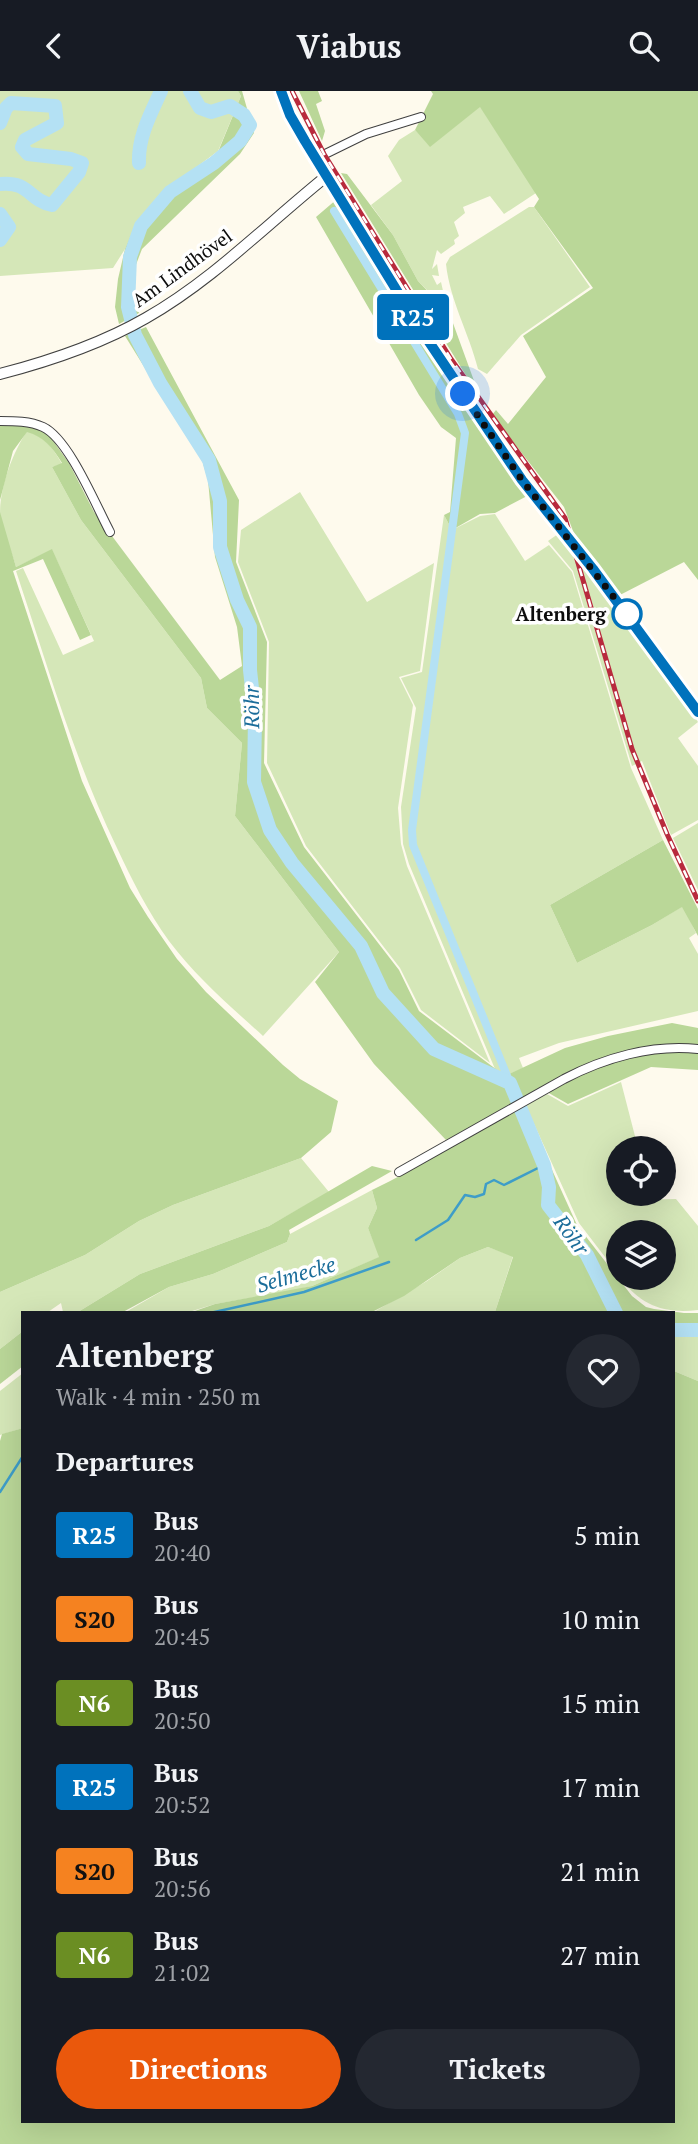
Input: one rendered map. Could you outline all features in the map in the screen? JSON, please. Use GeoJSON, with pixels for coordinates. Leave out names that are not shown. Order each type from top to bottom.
{"type":"FeatureCollection","features":[{"type":"Feature","properties":{"kind":"main road"},"geometry":{"type":"LineString","coordinates":[[281,91],[290,115],[421,330],[522,480],[593,569],[698,713]]}},
{"type":"Feature","properties":{"kind":"street"},"geometry":{"type":"LineString","coordinates":[[317,158],[366,134],[421,117]]}},
{"type":"Feature","properties":{"kind":"street","name":"Am Lindhövel"},"geometry":{"type":"LineString","coordinates":[[0,374],[54,359],[145,319],[204,279],[327,175]]}},
{"type":"Feature","properties":{"kind":"street"},"geometry":{"type":"LineString","coordinates":[[0,421],[35,424],[55,435],[72,459],[110,532]]}},
{"type":"Feature","properties":{"kind":"street"},"geometry":{"type":"LineString","coordinates":[[399,1172],[564,1079],[607,1060],[652,1049],[698,1049]]}},
{"type":"Feature","properties":{"kind":"green space"},"geometry":{"type":"Polygon","coordinates":[[[0,91],[238,91],[241,96],[218,151],[171,186],[136,222],[125,249],[113,268],[0,276],[0,91]]]}},
{"type":"Feature","properties":{"kind":"green space"},"geometry":{"type":"Polygon","coordinates":[[[238,91],[242,91],[254,133],[240,154],[142,249],[132,275],[132,291],[139,313],[119,324],[115,307],[118,279],[125,249],[136,222],[171,186],[218,152],[241,96],[238,91]]]}},
{"type":"Feature","properties":{"kind":"green space"},"geometry":{"type":"Polygon","coordinates":[[[299,91],[318,91],[322,101],[316,104],[325,131],[322,141],[299,91]]]}},
{"type":"Feature","properties":{"kind":"green space"},"geometry":{"type":"Polygon","coordinates":[[[431,91],[698,91],[698,580],[684,562],[618,596],[576,539],[564,507],[492,415],[496,410],[508,424],[546,377],[523,336],[593,288],[534,207],[539,199],[480,107],[430,147],[415,130],[433,94],[431,91]]]}},
{"type":"Feature","properties":{"kind":"green space"},"geometry":{"type":"Polygon","coordinates":[[[480,106],[536,193],[504,214],[490,196],[463,207],[465,213],[454,222],[459,236],[454,240],[455,244],[441,254],[437,250],[432,269],[437,264],[439,276],[432,275],[437,285],[441,282],[446,304],[441,304],[418,281],[393,235],[371,205],[402,181],[388,156],[399,140],[415,130],[430,146],[480,106]]]}},
{"type":"Feature","properties":{"kind":"green space"},"geometry":{"type":"Polygon","coordinates":[[[341,173],[347,174],[393,235],[418,281],[440,304],[446,304],[477,389],[475,390],[341,173]]]}},
{"type":"Feature","properties":{"kind":"green space"},"geometry":{"type":"Polygon","coordinates":[[[337,199],[529,495],[495,513],[480,514],[452,530],[444,515],[450,512],[456,438],[441,427],[419,395],[316,217],[337,199]]]}},
{"type":"Feature","properties":{"kind":"green space"},"geometry":{"type":"Polygon","coordinates":[[[529,207],[534,207],[590,287],[521,335],[487,374],[478,369],[451,291],[446,264],[450,257],[529,207]]]}},
{"type":"Feature","properties":{"kind":"green space"},"geometry":{"type":"Polygon","coordinates":[[[146,327],[239,500],[236,562],[267,642],[264,763],[304,847],[399,970],[419,1011],[505,1076],[565,1048],[672,1023],[698,1028],[698,1070],[651,1067],[568,1104],[547,1092],[446,1140],[374,1064],[315,982],[339,952],[235,816],[242,743],[207,708],[201,678],[81,520],[52,467],[62,463],[43,440],[27,432],[13,451],[0,500],[0,425],[32,426],[42,430],[69,463],[94,512],[220,680],[242,666],[237,627],[215,557],[208,480],[202,460],[125,336],[146,327]]]}},
{"type":"Feature","properties":{"kind":"green space"},"geometry":{"type":"Polygon","coordinates":[[[27,431],[44,440],[55,453],[62,464],[52,467],[81,520],[201,678],[207,708],[242,743],[235,816],[339,952],[263,1036],[202,979],[161,930],[128,872],[87,780],[16,571],[23,568],[63,655],[94,641],[52,550],[16,567],[0,514],[8,471],[27,431]]]}},
{"type":"Feature","properties":{"kind":"green space"},"geometry":{"type":"Polygon","coordinates":[[[300,492],[367,602],[434,563],[420,671],[399,677],[413,705],[398,808],[401,844],[407,866],[490,1063],[421,1010],[400,968],[306,846],[267,763],[269,642],[238,562],[241,530],[300,492]]]}},
{"type":"Feature","properties":{"kind":"green space"},"geometry":{"type":"Polygon","coordinates":[[[0,512],[16,567],[52,549],[91,635],[80,640],[43,559],[13,571],[82,781],[130,888],[177,959],[206,992],[283,1065],[300,1079],[338,1101],[331,1132],[301,1158],[173,1205],[139,1221],[85,1255],[0,1292],[0,512]]]}},
{"type":"Feature","properties":{"kind":"green space"},"geometry":{"type":"Polygon","coordinates":[[[495,514],[525,561],[549,545],[572,572],[631,768],[663,840],[550,905],[577,963],[683,906],[696,933],[689,938],[698,954],[698,1011],[559,1043],[519,1058],[523,1068],[505,1076],[495,1069],[409,864],[403,844],[401,807],[416,708],[401,678],[422,672],[444,515],[452,530],[480,516],[495,514]]]}},
{"type":"Feature","properties":{"kind":"green space"},"geometry":{"type":"Polygon","coordinates":[[[558,534],[698,722],[678,738],[698,766],[698,820],[671,835],[642,761],[632,766],[573,571],[548,541],[558,534]]]}},
{"type":"Feature","properties":{"kind":"green space"},"geometry":{"type":"Polygon","coordinates":[[[698,823],[698,890],[673,838],[698,823]]]}},
{"type":"Feature","properties":{"kind":"green space"},"geometry":{"type":"Polygon","coordinates":[[[663,840],[698,909],[698,936],[682,907],[577,963],[550,905],[663,840]]]}},
{"type":"Feature","properties":{"kind":"green space"},"geometry":{"type":"Polygon","coordinates":[[[621,1082],[635,1136],[606,1136],[606,1206],[676,1206],[676,1199],[698,1226],[698,1310],[663,1309],[645,1301],[631,1290],[676,1290],[676,1220],[606,1220],[606,1258],[579,1223],[525,1104],[547,1094],[568,1106],[621,1082]]]}},
{"type":"Feature","properties":{"kind":"green space"},"geometry":{"type":"Polygon","coordinates":[[[523,1106],[577,1225],[606,1262],[606,1290],[627,1290],[646,1307],[669,1311],[495,1311],[513,1257],[488,1247],[460,1258],[404,1296],[374,1311],[195,1311],[215,1304],[312,1286],[379,1257],[368,1228],[377,1208],[372,1190],[523,1106]]]}},
{"type":"Feature","properties":{"kind":"green space"},"geometry":{"type":"Polygon","coordinates":[[[301,1158],[329,1192],[269,1226],[140,1274],[80,1311],[63,1311],[61,1303],[49,1311],[21,1311],[21,1333],[0,1349],[0,1292],[85,1255],[139,1221],[173,1205],[301,1158]]]}},
{"type":"Feature","properties":{"kind":"green space"},"geometry":{"type":"Polygon","coordinates":[[[372,1166],[392,1171],[289,1230],[287,1242],[213,1274],[169,1287],[125,1311],[80,1311],[140,1274],[269,1226],[372,1166]]]}},
{"type":"Feature","properties":{"kind":"green space"},"geometry":{"type":"Polygon","coordinates":[[[372,1190],[377,1208],[368,1228],[380,1257],[312,1286],[286,1292],[215,1304],[192,1311],[127,1311],[169,1287],[213,1274],[287,1242],[290,1234],[372,1190]]]}},
{"type":"Feature","properties":{"kind":"green space"},"geometry":{"type":"Polygon","coordinates":[[[488,1247],[513,1256],[495,1311],[375,1311],[427,1281],[460,1258],[488,1247]]]}},
{"type":"Feature","properties":{"kind":"green space"},"geometry":{"type":"Polygon","coordinates":[[[675,1312],[698,1313],[698,1334],[675,1334],[675,1312]]]}},
{"type":"Feature","properties":{"kind":"green space"},"geometry":{"type":"Polygon","coordinates":[[[21,1333],[21,1368],[0,1384],[0,1349],[21,1333]]]}},
{"type":"Feature","properties":{"kind":"green space"},"geometry":{"type":"Polygon","coordinates":[[[675,1334],[698,1334],[698,1381],[675,1371],[675,1334]]]}},
{"type":"Feature","properties":{"kind":"green space"},"geometry":{"type":"Polygon","coordinates":[[[675,1371],[698,1381],[698,2144],[0,2144],[2,1434],[21,1429],[21,2123],[675,2123],[675,1371]]]}},
{"type":"Feature","properties":{"kind":"green space"},"geometry":{"type":"Polygon","coordinates":[[[21,1375],[21,1429],[0,1435],[0,1391],[21,1375]]]}},
{"type":"Feature","properties":{"kind":"waterway"},"geometry":{"type":"LineString","coordinates":[[139,163],[143,135],[161,91]]}},
{"type":"Feature","properties":{"kind":"waterway","name":"Röhr"},"geometry":{"type":"LineString","coordinates":[[190,91],[200,108],[211,112],[230,106],[244,115],[250,125],[240,141],[214,163],[170,192],[141,226],[130,257],[128,307],[135,335],[160,383],[209,460],[220,501],[220,547],[237,600],[250,627],[250,670],[255,716],[254,782],[270,830],[292,863],[361,946],[383,993],[434,1049],[510,1083],[544,1165],[549,1187],[548,1205],[587,1255],[615,1311]]}},
{"type":"Feature","properties":{"kind":"waterway"},"geometry":{"type":"LineString","coordinates":[[0,123],[11,103],[55,106],[57,123],[25,140],[22,147],[28,154],[71,159],[82,163],[79,172],[52,205],[44,203],[17,185],[0,184]]}},
{"type":"Feature","properties":{"kind":"waterway"},"geometry":{"type":"LineString","coordinates":[[334,211],[458,414],[465,433],[412,830],[413,845],[510,1083]]}},
{"type":"Feature","properties":{"kind":"waterway"},"geometry":{"type":"LineString","coordinates":[[0,214],[9,227],[0,240]]}},
{"type":"Feature","properties":{"kind":"waterway","name":"Selmecke"},"geometry":{"type":"LineString","coordinates":[[416,1240],[448,1220],[465,1195],[475,1197],[484,1194],[486,1184],[494,1180],[504,1185],[544,1165]]}},
{"type":"Feature","properties":{"kind":"waterway","name":"Selmecke"},"geometry":{"type":"LineString","coordinates":[[219,1311],[304,1292],[389,1262]]}},
{"type":"Feature","properties":{"kind":"waterway","name":"Röhr"},"geometry":{"type":"LineString","coordinates":[[675,1330],[698,1330]]}},
{"type":"Feature","properties":{"kind":"waterway","name":"Selmecke"},"geometry":{"type":"LineString","coordinates":[[0,1492],[21,1459]]}},
{"type":"Feature","properties":{"kind":"railway"},"geometry":{"type":"LineString","coordinates":[[292,91],[324,154],[451,359],[565,518],[632,749],[698,901]]}},
{"type":"Feature","properties":{"kind":"bus line","name":"R25"},"geometry":{"type":"LineString","coordinates":[[281,91],[290,115],[305,141],[463,394],[522,480],[593,569],[698,712]]}},
{"type":"Feature","properties":{"kind":"place","name":"Altenberg"},"geometry":{"type":"Point","coordinates":[627,614]}},
{"type":"Feature","properties":{"kind":"route"},"geometry":{"type":"LineString","coordinates":[[463,394],[522,480],[627,614]]}}]}
